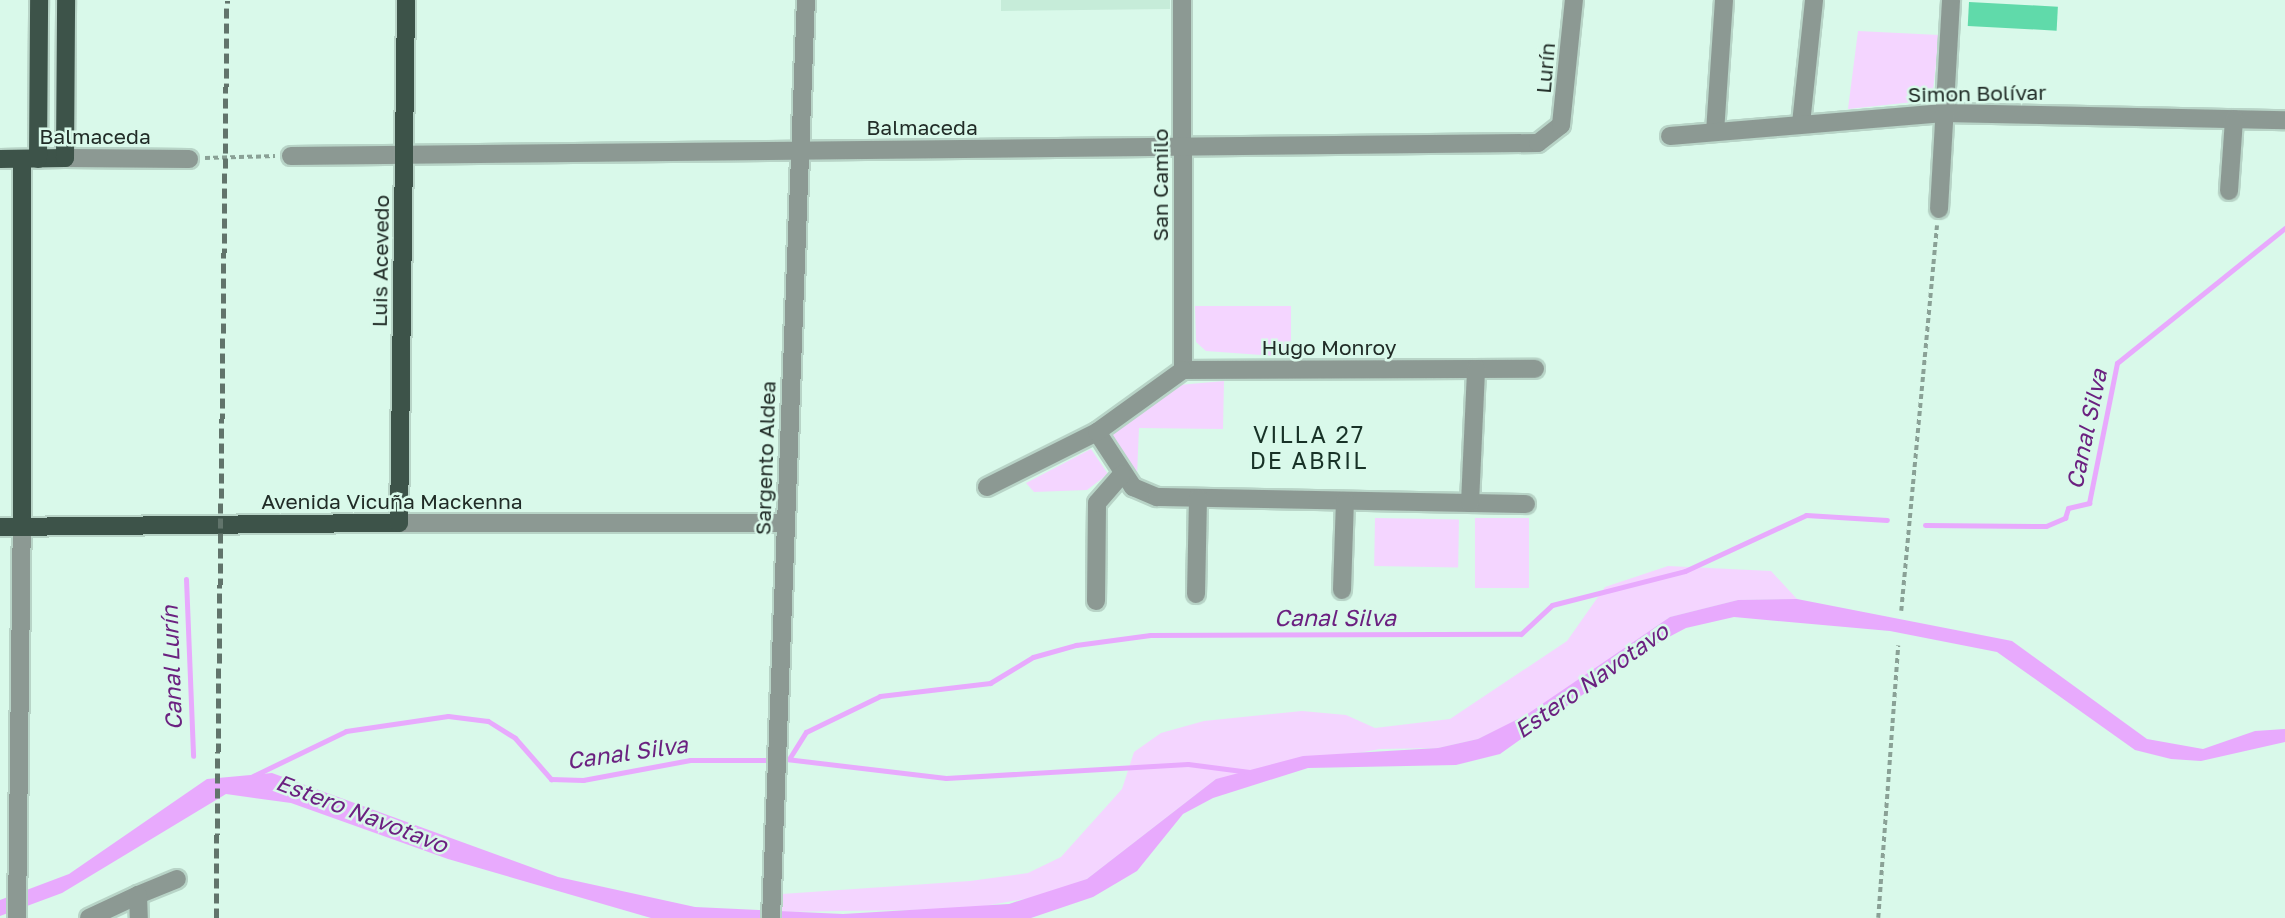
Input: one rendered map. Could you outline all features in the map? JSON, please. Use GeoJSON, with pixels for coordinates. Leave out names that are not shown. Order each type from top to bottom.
{"type":"FeatureCollection","features":[{"type":"Feature","properties":{"kind":"main road"},"geometry":{"type":"LineString","coordinates":[[22,526],[30,159],[39,0]]}},
{"type":"Feature","properties":{"kind":"main road"},"geometry":{"type":"LineString","coordinates":[[65,158],[66,0]]}},
{"type":"Feature","properties":{"kind":"main road","name":"Luis Acevedo"},"geometry":{"type":"LineString","coordinates":[[399,523],[406,0]]}},
{"type":"Feature","properties":{"kind":"main road","name":"Balmaceda"},"geometry":{"type":"LineString","coordinates":[[0,159],[65,158]]}},
{"type":"Feature","properties":{"kind":"main road","name":"Avenida Vicuña Mackenna"},"geometry":{"type":"LineString","coordinates":[[0,527],[399,523]]}},
{"type":"Feature","properties":{"kind":"street","name":"Sargento Aldea"},"geometry":{"type":"LineString","coordinates":[[771,911],[806,0]]}},
{"type":"Feature","properties":{"kind":"street","name":"San Camilo"},"geometry":{"type":"LineString","coordinates":[[1182,0],[1182,370]]}},
{"type":"Feature","properties":{"kind":"street","name":"Lurín"},"geometry":{"type":"LineString","coordinates":[[1552,138],[1563,115],[1574,0]]}},
{"type":"Feature","properties":{"kind":"street"},"geometry":{"type":"LineString","coordinates":[[1715,131],[1724,0]]}},
{"type":"Feature","properties":{"kind":"street"},"geometry":{"type":"LineString","coordinates":[[1801,124],[1814,0]]}},
{"type":"Feature","properties":{"kind":"street"},"geometry":{"type":"LineString","coordinates":[[1939,209],[1951,0]]}},
{"type":"Feature","properties":{"kind":"street","name":"Simon Bolívar"},"geometry":{"type":"LineString","coordinates":[[1670,136],[1944,113],[2285,120]]}},
{"type":"Feature","properties":{"kind":"street"},"geometry":{"type":"LineString","coordinates":[[2229,191],[2234,119]]}},
{"type":"Feature","properties":{"kind":"street","name":"Balmaceda"},"geometry":{"type":"LineString","coordinates":[[291,156],[1183,149],[1525,144],[1552,138]]}},
{"type":"Feature","properties":{"kind":"street","name":"Balmaceda"},"geometry":{"type":"LineString","coordinates":[[65,158],[189,159]]}},
{"type":"Feature","properties":{"kind":"street"},"geometry":{"type":"LineString","coordinates":[[1470,503],[1476,369]]}},
{"type":"Feature","properties":{"kind":"street","name":"Hugo Monroy"},"geometry":{"type":"LineString","coordinates":[[1182,370],[1535,369]]}},
{"type":"Feature","properties":{"kind":"street"},"geometry":{"type":"LineString","coordinates":[[987,487],[1097,432],[1182,370]]}},
{"type":"Feature","properties":{"kind":"street"},"geometry":{"type":"LineString","coordinates":[[1097,432],[1122,474],[1157,497],[1526,504]]}},
{"type":"Feature","properties":{"kind":"street"},"geometry":{"type":"LineString","coordinates":[[1096,601],[1097,503],[1122,474]]}},
{"type":"Feature","properties":{"kind":"street"},"geometry":{"type":"LineString","coordinates":[[1196,594],[1198,498]]}},
{"type":"Feature","properties":{"kind":"street"},"geometry":{"type":"LineString","coordinates":[[1342,590],[1345,502]]}},
{"type":"Feature","properties":{"kind":"street","name":"Avenida Vicuña Mackenna"},"geometry":{"type":"LineString","coordinates":[[399,523],[784,523]]}},
{"type":"Feature","properties":{"kind":"street"},"geometry":{"type":"LineString","coordinates":[[17,916],[22,526]]}},
{"type":"Feature","properties":{"kind":"street"},"geometry":{"type":"LineString","coordinates":[[89,918],[177,879]]}},
{"type":"Feature","properties":{"kind":"street"},"geometry":{"type":"LineString","coordinates":[[138,895],[139,918]]}},
{"type":"Feature","properties":{"kind":"path"},"geometry":{"type":"LineString","coordinates":[[189,159],[291,156]]}},
{"type":"Feature","properties":{"kind":"path"},"geometry":{"type":"LineString","coordinates":[[1901,611],[1939,209]]}},
{"type":"Feature","properties":{"kind":"path"},"geometry":{"type":"LineString","coordinates":[[1878,918],[1898,646]]}},
{"type":"Feature","properties":{"kind":"shaded area"},"geometry":{"type":"Polygon","coordinates":[[[1001,0],[1170,0],[1170,9],[1001,11],[1001,0]]]}},
{"type":"Feature","properties":{"kind":"shaded area"},"geometry":{"type":"Polygon","coordinates":[[[1858,31],[1939,35],[1932,100],[1848,109],[1858,31]]]}},
{"type":"Feature","properties":{"kind":"shaded area"},"geometry":{"type":"Polygon","coordinates":[[[1195,306],[1291,306],[1291,357],[1206,351],[1196,342],[1195,306]]]}},
{"type":"Feature","properties":{"kind":"shaded area"},"geometry":{"type":"Polygon","coordinates":[[[1224,381],[1223,429],[1139,428],[1137,475],[1110,435],[1179,385],[1224,381]]]}},
{"type":"Feature","properties":{"kind":"shaded area"},"geometry":{"type":"Polygon","coordinates":[[[1091,449],[1108,474],[1087,490],[1034,492],[1026,483],[1091,449]]]}},
{"type":"Feature","properties":{"kind":"shaded area"},"geometry":{"type":"Polygon","coordinates":[[[1375,518],[1459,519],[1458,567],[1374,566],[1375,518]]]}},
{"type":"Feature","properties":{"kind":"shaded area"},"geometry":{"type":"Polygon","coordinates":[[[1475,518],[1529,518],[1529,588],[1475,588],[1475,518]]]}},
{"type":"Feature","properties":{"kind":"shaded area"},"geometry":{"type":"Polygon","coordinates":[[[1668,566],[1771,571],[1797,599],[1738,600],[1670,617],[1526,716],[1478,739],[1438,748],[1380,749],[1216,779],[1087,879],[1041,896],[968,909],[778,912],[782,894],[970,881],[1028,873],[1061,857],[1122,789],[1134,752],[1161,733],[1204,721],[1302,711],[1346,715],[1375,728],[1450,719],[1567,641],[1605,587],[1668,566]]]}},
{"type":"Feature","properties":{"kind":"water","name":"Estero Navotavo"},"geometry":{"type":"Polygon","coordinates":[[[1797,599],[2012,641],[2147,739],[2203,749],[2255,731],[2285,729],[2285,742],[2201,761],[2171,759],[2135,750],[1997,652],[1890,631],[1734,617],[1686,628],[1648,648],[1500,754],[1456,765],[1308,768],[1213,798],[1183,814],[1137,871],[1093,897],[1031,918],[651,918],[448,859],[291,803],[226,794],[62,893],[0,916],[0,900],[69,874],[207,779],[272,773],[558,877],[695,907],[843,914],[1009,904],[1087,879],[1216,779],[1303,756],[1438,748],[1478,739],[1526,715],[1670,617],[1738,600],[1797,599]]]}},
{"type":"Feature","properties":{"kind":"building"},"geometry":{"type":"Polygon","coordinates":[[[1969,2],[2058,7],[2057,31],[1968,26],[1969,2]]]}},
{"type":"Feature","properties":{"kind":"waterway","name":"Canal Silva"},"geometry":{"type":"LineString","coordinates":[[1925,525],[2046,526],[2065,518],[2068,508],[2089,503],[2117,363],[2285,228]]}},
{"type":"Feature","properties":{"kind":"waterway","name":"Canal Silva"},"geometry":{"type":"LineString","coordinates":[[789,759],[806,732],[880,696],[990,683],[1033,657],[1076,645],[1150,635],[1521,634],[1552,605],[1685,571],[1806,515],[1887,520]]}},
{"type":"Feature","properties":{"kind":"waterway","name":"Canal Lurín"},"geometry":{"type":"LineString","coordinates":[[186,579],[193,756]]}},
{"type":"Feature","properties":{"kind":"waterway","name":"Canal Silva"},"geometry":{"type":"LineString","coordinates":[[253,776],[346,731],[448,716],[488,721],[515,738],[551,779],[583,780],[690,760],[773,760]]}},
{"type":"Feature","properties":{"kind":"waterway","name":"Canal Silva"},"geometry":{"type":"LineString","coordinates":[[786,759],[946,778],[1188,764],[1249,772]]}},
{"type":"Feature","properties":{"kind":"railway"},"geometry":{"type":"LineString","coordinates":[[216,918],[227,0]]}},
{"type":"Feature","properties":{"kind":"district","name":"VILLA 27 DE ABRIL"},"geometry":{"type":"Point","coordinates":[1309,447]}}]}
